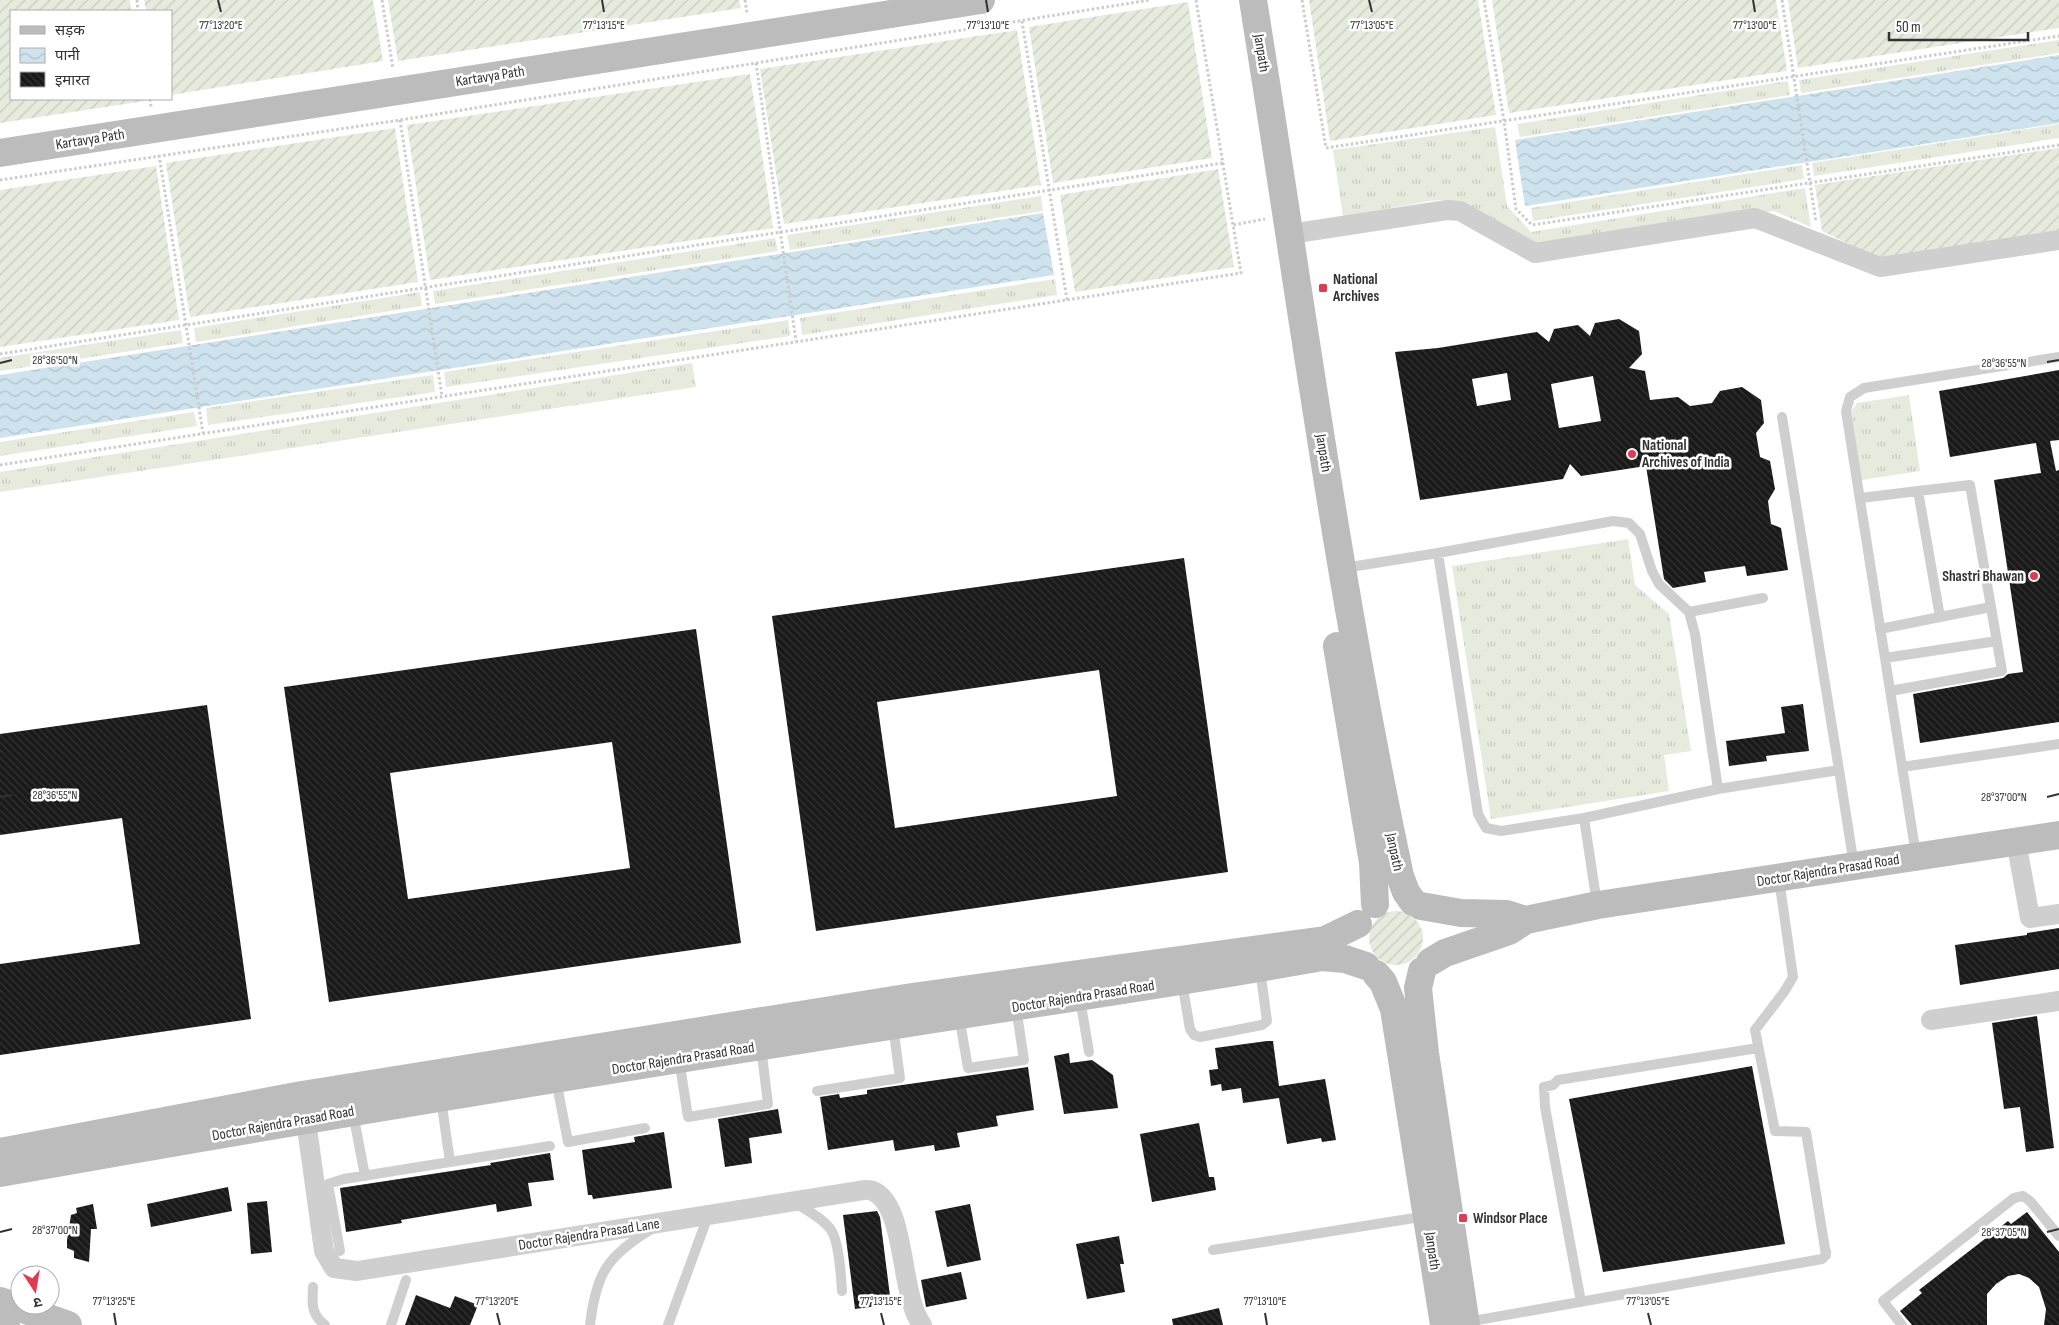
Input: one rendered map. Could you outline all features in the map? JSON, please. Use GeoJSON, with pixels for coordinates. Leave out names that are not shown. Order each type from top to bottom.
{"type":"FeatureCollection","features":[{"type":"Feature","properties":{"kind":"main road","name":"Kartavya Path"},"geometry":{"type":"LineString","coordinates":[[0,153],[981,0]]}},
{"type":"Feature","properties":{"kind":"main road","name":"Janpath"},"geometry":{"type":"LineString","coordinates":[[1236,0],[1279,226],[1324,483],[1342,568],[1373,746],[1400,876],[1406,892],[1417,904]]}},
{"type":"Feature","properties":{"kind":"main road","name":"Janpath"},"geometry":{"type":"LineString","coordinates":[[1253,0],[1279,226],[1373,863],[1367,914]]}},
{"type":"Feature","properties":{"kind":"main road","name":"Doctor Rajendra Prasad Road"},"geometry":{"type":"LineString","coordinates":[[1526,920],[1598,905],[2059,835]]}},
{"type":"Feature","properties":{"kind":"main road"},"geometry":{"type":"LineString","coordinates":[[1393,898],[1461,913],[1506,914],[1526,920],[1509,931],[1446,953],[1411,977],[1400,979],[1388,978],[1371,970],[1360,957],[1356,946],[1356,935],[1367,914],[1393,898]]}},
{"type":"Feature","properties":{"kind":"main road"},"geometry":{"type":"LineString","coordinates":[[1417,904],[1429,915],[1436,932],[1435,950],[1426,966]]}},
{"type":"Feature","properties":{"kind":"main road","name":"Doctor Rajendra Prasad Road"},"geometry":{"type":"LineString","coordinates":[[0,1152],[304,1107],[912,997],[1325,940],[1367,914]]}},
{"type":"Feature","properties":{"kind":"main road","name":"Doctor Rajendra Prasad Road"},"geometry":{"type":"LineString","coordinates":[[0,1173],[304,1107],[353,1111],[892,1025],[1080,998],[1322,958],[1345,959],[1371,970]]}},
{"type":"Feature","properties":{"kind":"main road","name":"Janpath"},"geometry":{"type":"LineString","coordinates":[[1426,966],[1418,988],[1459,1324]]}},
{"type":"Feature","properties":{"kind":"main road","name":"Janpath"},"geometry":{"type":"LineString","coordinates":[[1371,970],[1382,982],[1394,1009],[1428,1215],[1459,1324]]}},
{"type":"Feature","properties":{"kind":"main road"},"geometry":{"type":"LineString","coordinates":[[0,1301],[68,1325]]}},
{"type":"Feature","properties":{"kind":"main road"},"geometry":{"type":"LineString","coordinates":[[0,1323],[6,1325]]}},
{"type":"Feature","properties":{"kind":"street"},"geometry":{"type":"LineString","coordinates":[[1279,226],[1447,210],[1460,211],[1535,253],[1755,218],[1880,267],[2059,240]]}},
{"type":"Feature","properties":{"kind":"street"},"geometry":{"type":"LineString","coordinates":[[2016,841],[2030,918],[2059,914]]}},
{"type":"Feature","properties":{"kind":"street"},"geometry":{"type":"LineString","coordinates":[[1931,1020],[2059,1001]]}},
{"type":"Feature","properties":{"kind":"street","name":"Doctor Rajendra Prasad Lane"},"geometry":{"type":"LineString","coordinates":[[304,1107],[324,1251],[334,1268],[357,1271],[872,1190],[882,1197],[896,1223],[908,1294],[915,1316],[922,1325]]}},
{"type":"Feature","properties":{"kind":"lane"},"geometry":{"type":"LineString","coordinates":[[1916,856],[1846,410],[1850,397],[1864,388],[2059,357]]}},
{"type":"Feature","properties":{"kind":"lane"},"geometry":{"type":"LineString","coordinates":[[1782,417],[1854,866]]}},
{"type":"Feature","properties":{"kind":"lane"},"geometry":{"type":"LineString","coordinates":[[1861,498],[1970,485],[2002,671],[1890,691]]}},
{"type":"Feature","properties":{"kind":"lane"},"geometry":{"type":"LineString","coordinates":[[1918,491],[1940,617]]}},
{"type":"Feature","properties":{"kind":"lane"},"geometry":{"type":"LineString","coordinates":[[1342,568],[1438,553],[1613,521],[1629,523],[1640,534],[1652,571],[1659,584],[1688,612],[1695,634],[1718,789]]}},
{"type":"Feature","properties":{"kind":"lane"},"geometry":{"type":"LineString","coordinates":[[1438,553],[1478,814],[1486,828],[1502,831],[1584,818],[1718,789],[1839,770]]}},
{"type":"Feature","properties":{"kind":"lane"},"geometry":{"type":"LineString","coordinates":[[1688,612],[1763,598]]}},
{"type":"Feature","properties":{"kind":"lane"},"geometry":{"type":"LineString","coordinates":[[1880,629],[1991,607]]}},
{"type":"Feature","properties":{"kind":"lane"},"geometry":{"type":"LineString","coordinates":[[1885,658],[1997,640]]}},
{"type":"Feature","properties":{"kind":"lane"},"geometry":{"type":"LineString","coordinates":[[1902,767],[2059,744]]}},
{"type":"Feature","properties":{"kind":"lane"},"geometry":{"type":"LineString","coordinates":[[1584,818],[1598,905]]}},
{"type":"Feature","properties":{"kind":"lane"},"geometry":{"type":"LineString","coordinates":[[1459,1324],[1822,1259],[1826,1253],[1806,1132],[1775,1131],[1755,1030],[1793,977],[1778,878]]}},
{"type":"Feature","properties":{"kind":"lane"},"geometry":{"type":"LineString","coordinates":[[1182,980],[1190,1029],[1194,1035],[1200,1037],[1262,1025],[1267,1021],[1259,968]]}},
{"type":"Feature","properties":{"kind":"lane"},"geometry":{"type":"LineString","coordinates":[[1080,998],[1088,1052]]}},
{"type":"Feature","properties":{"kind":"lane"},"geometry":{"type":"LineString","coordinates":[[959,1015],[968,1068],[1024,1060],[1016,1006]]}},
{"type":"Feature","properties":{"kind":"lane"},"geometry":{"type":"LineString","coordinates":[[817,1091],[900,1078],[892,1025]]}},
{"type":"Feature","properties":{"kind":"lane"},"geometry":{"type":"LineString","coordinates":[[679,1059],[688,1117],[768,1104],[760,1046]]}},
{"type":"Feature","properties":{"kind":"lane"},"geometry":{"type":"LineString","coordinates":[[1581,1302],[1545,1107],[1544,1087],[1553,1085],[1558,1080],[1758,1048]]}},
{"type":"Feature","properties":{"kind":"lane"},"geometry":{"type":"LineString","coordinates":[[556,1079],[568,1142],[644,1128]]}},
{"type":"Feature","properties":{"kind":"lane"},"geometry":{"type":"LineString","coordinates":[[440,1097],[450,1162]]}},
{"type":"Feature","properties":{"kind":"lane"},"geometry":{"type":"LineString","coordinates":[[353,1111],[365,1176]]}},
{"type":"Feature","properties":{"kind":"lane"},"geometry":{"type":"LineString","coordinates":[[340,1251],[328,1184],[344,1179],[550,1146]]}},
{"type":"Feature","properties":{"kind":"lane"},"geometry":{"type":"LineString","coordinates":[[1902,1325],[1883,1301],[2014,1198],[2023,1196],[2030,1201],[2059,1236]]}},
{"type":"Feature","properties":{"kind":"lane"},"geometry":{"type":"LineString","coordinates":[[793,1201],[832,1230],[838,1252],[842,1291]]}},
{"type":"Feature","properties":{"kind":"lane"},"geometry":{"type":"LineString","coordinates":[[1213,1250],[1428,1215]]}},
{"type":"Feature","properties":{"kind":"lane"},"geometry":{"type":"LineString","coordinates":[[668,1325],[708,1216]]}},
{"type":"Feature","properties":{"kind":"lane"},"geometry":{"type":"LineString","coordinates":[[590,1325],[593,1302],[602,1274],[610,1260],[628,1243],[662,1222]]}},
{"type":"Feature","properties":{"kind":"lane"},"geometry":{"type":"LineString","coordinates":[[391,1325],[406,1280]]}},
{"type":"Feature","properties":{"kind":"lane"},"geometry":{"type":"LineString","coordinates":[[313,1287],[312,1308],[316,1318],[325,1325]]}},
{"type":"Feature","properties":{"kind":"path"},"geometry":{"type":"LineString","coordinates":[[382,0],[393,69]]}},
{"type":"Feature","properties":{"kind":"path"},"geometry":{"type":"LineString","coordinates":[[745,0],[747,13]]}},
{"type":"Feature","properties":{"kind":"path"},"geometry":{"type":"LineString","coordinates":[[0,180],[400,120],[1150,0]]}},
{"type":"Feature","properties":{"kind":"path"},"geometry":{"type":"LineString","coordinates":[[0,464],[1241,273],[1196,0]]}},
{"type":"Feature","properties":{"kind":"path"},"geometry":{"type":"LineString","coordinates":[[1302,0],[1326,148],[2059,36]]}},
{"type":"Feature","properties":{"kind":"path"},"geometry":{"type":"LineString","coordinates":[[1484,0],[1516,209],[1532,225],[2059,145]]}},
{"type":"Feature","properties":{"kind":"path"},"geometry":{"type":"LineString","coordinates":[[1782,0],[1819,243]]}},
{"type":"Feature","properties":{"kind":"path"},"geometry":{"type":"LineString","coordinates":[[1022,20],[1066,300]]}},
{"type":"Feature","properties":{"kind":"path"},"geometry":{"type":"LineString","coordinates":[[756,63],[796,342]]}},
{"type":"Feature","properties":{"kind":"path"},"geometry":{"type":"LineString","coordinates":[[150,100],[152,107]]}},
{"type":"Feature","properties":{"kind":"path"},"geometry":{"type":"LineString","coordinates":[[400,120],[442,396]]}},
{"type":"Feature","properties":{"kind":"path"},"geometry":{"type":"LineString","coordinates":[[159,155],[203,433]]}},
{"type":"Feature","properties":{"kind":"path"},"geometry":{"type":"LineString","coordinates":[[0,354],[1223,163]]}},
{"type":"Feature","properties":{"kind":"path"},"geometry":{"type":"LineString","coordinates":[[1233,225],[1279,226]]}},
{"type":"Feature","properties":{"kind":"green space"},"geometry":{"type":"Polygon","coordinates":[[[0,0],[130,0],[131,10],[10,10],[10,100],[145,101],[0,123],[0,0]]]}},
{"type":"Feature","properties":{"kind":"green space"},"geometry":{"type":"Polygon","coordinates":[[[144,0],[373,0],[383,61],[172,95],[172,10],[146,10],[144,0]]]}},
{"type":"Feature","properties":{"kind":"green space"},"geometry":{"type":"Polygon","coordinates":[[[388,0],[739,0],[741,8],[398,61],[388,0]]]}},
{"type":"Feature","properties":{"kind":"green space"},"geometry":{"type":"Polygon","coordinates":[[[1309,0],[1478,0],[1496,115],[1330,141],[1309,0]]]}},
{"type":"Feature","properties":{"kind":"green space"},"geometry":{"type":"Polygon","coordinates":[[[1492,0],[1776,0],[1787,71],[1509,113],[1492,0]]]}},
{"type":"Feature","properties":{"kind":"green space"},"geometry":{"type":"Polygon","coordinates":[[[1788,0],[2059,0],[2059,28],[1798,68],[1788,0]]]}},
{"type":"Feature","properties":{"kind":"green space"},"geometry":{"type":"Polygon","coordinates":[[[1188,2],[1212,158],[1053,183],[1029,27],[1188,2]]]}},
{"type":"Feature","properties":{"kind":"green space"},"geometry":{"type":"Polygon","coordinates":[[[1017,30],[1041,185],[784,224],[760,69],[1017,30]]]}},
{"type":"Feature","properties":{"kind":"green space"},"geometry":{"type":"Polygon","coordinates":[[[2059,40],[2059,53],[1801,93],[1799,80],[2059,40]]]}},
{"type":"Feature","properties":{"kind":"green space"},"geometry":{"type":"Polygon","coordinates":[[[750,74],[773,228],[430,280],[407,125],[750,74]]]}},
{"type":"Feature","properties":{"kind":"green space"},"geometry":{"type":"Polygon","coordinates":[[[1788,81],[1790,95],[1520,137],[1517,124],[1788,81]]]}},
{"type":"Feature","properties":{"kind":"green space"},"geometry":{"type":"Polygon","coordinates":[[[2059,124],[2059,138],[1814,176],[1812,163],[2059,124]]]}},
{"type":"Feature","properties":{"kind":"green space"},"geometry":{"type":"Polygon","coordinates":[[[1495,127],[1507,206],[1531,232],[1805,188],[1811,227],[1774,211],[1535,246],[1466,203],[1441,200],[1429,201],[1343,217],[1333,150],[1495,127]]]}},
{"type":"Feature","properties":{"kind":"green space"},"geometry":{"type":"Polygon","coordinates":[[[395,128],[418,282],[190,317],[166,163],[395,128]]]}},
{"type":"Feature","properties":{"kind":"green space"},"geometry":{"type":"Polygon","coordinates":[[[2059,148],[2059,230],[1880,259],[1822,231],[1815,185],[2059,148]]]}},
{"type":"Feature","properties":{"kind":"green space"},"geometry":{"type":"Polygon","coordinates":[[[1802,165],[1804,179],[1533,221],[1531,208],[1802,165]]]}},
{"type":"Feature","properties":{"kind":"green space"},"geometry":{"type":"Polygon","coordinates":[[[156,166],[179,320],[0,347],[0,190],[156,166]]]}},
{"type":"Feature","properties":{"kind":"green space"},"geometry":{"type":"Polygon","coordinates":[[[1218,169],[1234,267],[1075,292],[1060,195],[1218,169]]]}},
{"type":"Feature","properties":{"kind":"green space"},"geometry":{"type":"Polygon","coordinates":[[[1041,196],[1043,211],[790,250],[787,235],[1041,196]]]}},
{"type":"Feature","properties":{"kind":"green space"},"geometry":{"type":"Polygon","coordinates":[[[775,238],[778,251],[435,304],[433,291],[775,238]]]}},
{"type":"Feature","properties":{"kind":"green space"},"geometry":{"type":"Polygon","coordinates":[[[1055,279],[1057,295],[802,335],[800,318],[1055,279]]]}},
{"type":"Feature","properties":{"kind":"green space"},"geometry":{"type":"Polygon","coordinates":[[[420,292],[422,306],[196,342],[194,328],[420,292]]]}},
{"type":"Feature","properties":{"kind":"green space"},"geometry":{"type":"Polygon","coordinates":[[[788,320],[790,336],[446,387],[444,372],[788,320]]]}},
{"type":"Feature","properties":{"kind":"green space"},"geometry":{"type":"Polygon","coordinates":[[[181,330],[183,343],[0,371],[0,358],[181,330]]]}},
{"type":"Feature","properties":{"kind":"green space"},"geometry":{"type":"Polygon","coordinates":[[[692,363],[696,387],[0,492],[0,472],[692,363]]]}},
{"type":"Feature","properties":{"kind":"green space"},"geometry":{"type":"Polygon","coordinates":[[[433,375],[435,392],[208,425],[206,408],[433,375]]]}},
{"type":"Feature","properties":{"kind":"green space"},"geometry":{"type":"Polygon","coordinates":[[[1909,395],[1920,471],[1861,480],[1851,412],[1857,403],[1909,395]]]}},
{"type":"Feature","properties":{"kind":"green space"},"geometry":{"type":"Polygon","coordinates":[[[194,412],[197,426],[0,456],[0,442],[194,412]]]}},
{"type":"Feature","properties":{"kind":"green space"},"geometry":{"type":"Polygon","coordinates":[[[1628,539],[1635,585],[1669,614],[1691,751],[1664,755],[1669,791],[1491,819],[1452,566],[1628,539]]]}},
{"type":"Feature","properties":{"kind":"green space"},"geometry":{"type":"Polygon","coordinates":[[[1391,911],[1401,911],[1411,915],[1419,923],[1423,938],[1419,953],[1411,961],[1401,965],[1391,965],[1381,961],[1373,953],[1369,943],[1369,933],[1373,923],[1381,915],[1391,911]]]}},
{"type":"Feature","properties":{"kind":"water"},"geometry":{"type":"Polygon","coordinates":[[[2059,55],[2059,123],[1525,206],[1515,140],[2059,55]]]}},
{"type":"Feature","properties":{"kind":"water"},"geometry":{"type":"Polygon","coordinates":[[[1043,213],[1054,275],[0,438],[0,375],[1043,213]]]}},
{"type":"Feature","properties":{"kind":"building","name":"National Archives of India"},"geometry":{"type":"Polygon","coordinates":[[[1619,319],[1639,331],[1642,354],[1629,368],[1645,371],[1650,400],[1678,397],[1690,406],[1712,403],[1720,391],[1742,387],[1761,400],[1764,423],[1756,433],[1760,457],[1770,461],[1775,489],[1768,501],[1771,524],[1781,528],[1788,570],[1747,576],[1745,566],[1704,572],[1706,582],[1673,588],[1664,579],[1646,466],[1581,476],[1570,464],[1563,479],[1420,500],[1395,352],[1438,348],[1537,332],[1549,342],[1554,329],[1578,325],[1590,336],[1595,323],[1619,319]],[[1507,373],[1472,379],[1477,406],[1511,400],[1507,373]],[[1593,376],[1551,384],[1559,428],[1601,421],[1593,376]]]}},
{"type":"Feature","properties":{"kind":"building","name":"Shastri Bhawan"},"geometry":{"type":"Polygon","coordinates":[[[2059,370],[2059,440],[2050,441],[2056,471],[2059,470],[2059,722],[1920,743],[1913,694],[2003,678],[2008,674],[2023,672],[1994,480],[2041,473],[2036,443],[1950,457],[1939,391],[2059,370]]]}},
{"type":"Feature","properties":{"kind":"building"},"geometry":{"type":"Polygon","coordinates":[[[1184,558],[1228,872],[816,931],[772,616],[1184,558]],[[1099,670],[877,702],[895,828],[1117,796],[1099,670]]]}},
{"type":"Feature","properties":{"kind":"building"},"geometry":{"type":"Polygon","coordinates":[[[696,629],[741,943],[329,1002],[284,687],[696,629]],[[612,742],[390,773],[408,899],[630,868],[612,742]]]}},
{"type":"Feature","properties":{"kind":"building"},"geometry":{"type":"Polygon","coordinates":[[[1803,704],[1809,751],[1766,756],[1767,761],[1729,766],[1726,741],[1785,733],[1781,707],[1803,704]]]}},
{"type":"Feature","properties":{"kind":"building"},"geometry":{"type":"Polygon","coordinates":[[[207,705],[251,1019],[0,1055],[0,964],[140,944],[122,818],[0,835],[0,734],[207,705]]]}},
{"type":"Feature","properties":{"kind":"building"},"geometry":{"type":"Polygon","coordinates":[[[2059,928],[2059,969],[1960,985],[1955,945],[2027,935],[2027,933],[2059,928]]]}},
{"type":"Feature","properties":{"kind":"building"},"geometry":{"type":"Polygon","coordinates":[[[2037,1016],[2054,1148],[2026,1152],[2020,1107],[2004,1109],[1992,1023],[2037,1016]]]}},
{"type":"Feature","properties":{"kind":"building"},"geometry":{"type":"Polygon","coordinates":[[[1273,1041],[1279,1086],[1325,1079],[1336,1140],[1322,1142],[1321,1138],[1287,1144],[1279,1098],[1243,1103],[1241,1088],[1222,1091],[1221,1084],[1211,1086],[1209,1070],[1218,1069],[1215,1048],[1273,1041]]]}},
{"type":"Feature","properties":{"kind":"building"},"geometry":{"type":"Polygon","coordinates":[[[1069,1053],[1070,1063],[1092,1060],[1113,1075],[1118,1108],[1064,1114],[1054,1056],[1069,1053]]]}},
{"type":"Feature","properties":{"kind":"building"},"geometry":{"type":"Polygon","coordinates":[[[1752,1066],[1785,1244],[1603,1272],[1569,1099],[1752,1066]]]}},
{"type":"Feature","properties":{"kind":"building"},"geometry":{"type":"Polygon","coordinates":[[[1028,1067],[1034,1110],[996,1116],[998,1126],[957,1133],[960,1147],[935,1151],[934,1145],[895,1151],[893,1140],[828,1150],[820,1097],[839,1094],[840,1098],[867,1094],[867,1090],[1028,1067]]]}},
{"type":"Feature","properties":{"kind":"building"},"geometry":{"type":"Polygon","coordinates":[[[778,1109],[782,1133],[749,1138],[752,1163],[725,1167],[718,1119],[778,1109]]]}},
{"type":"Feature","properties":{"kind":"building"},"geometry":{"type":"Polygon","coordinates":[[[1199,1123],[1209,1177],[1214,1177],[1216,1190],[1152,1202],[1140,1134],[1199,1123]]]}},
{"type":"Feature","properties":{"kind":"building"},"geometry":{"type":"Polygon","coordinates":[[[664,1132],[672,1188],[593,1199],[592,1195],[588,1195],[582,1150],[635,1142],[634,1137],[664,1132]]]}},
{"type":"Feature","properties":{"kind":"building"},"geometry":{"type":"Polygon","coordinates":[[[550,1153],[554,1180],[528,1183],[532,1206],[497,1212],[496,1204],[401,1220],[402,1223],[346,1232],[340,1188],[491,1165],[490,1163],[550,1153]]]}},
{"type":"Feature","properties":{"kind":"building"},"geometry":{"type":"Polygon","coordinates":[[[228,1187],[232,1211],[151,1227],[147,1204],[228,1187]]]}},
{"type":"Feature","properties":{"kind":"building"},"geometry":{"type":"Polygon","coordinates":[[[267,1201],[272,1252],[251,1254],[247,1203],[267,1201]]]}},
{"type":"Feature","properties":{"kind":"building"},"geometry":{"type":"Polygon","coordinates":[[[93,1204],[97,1229],[91,1229],[89,1262],[74,1258],[74,1251],[67,1248],[67,1240],[71,1215],[77,1213],[76,1208],[93,1204]]]}},
{"type":"Feature","properties":{"kind":"building"},"geometry":{"type":"Polygon","coordinates":[[[970,1204],[981,1260],[947,1267],[935,1211],[970,1204]]]}},
{"type":"Feature","properties":{"kind":"building"},"geometry":{"type":"Polygon","coordinates":[[[877,1211],[880,1217],[891,1304],[855,1309],[843,1215],[877,1211]]]}},
{"type":"Feature","properties":{"kind":"building"},"geometry":{"type":"Polygon","coordinates":[[[2027,1212],[2059,1252],[2059,1325],[2044,1325],[2046,1309],[2039,1287],[2029,1278],[2019,1274],[2008,1276],[1996,1284],[1987,1294],[1987,1325],[1912,1325],[1900,1311],[1922,1293],[1919,1290],[2008,1221],[2011,1224],[2027,1212]]]}},
{"type":"Feature","properties":{"kind":"building"},"geometry":{"type":"Polygon","coordinates":[[[1119,1236],[1124,1264],[1120,1264],[1125,1292],[1087,1299],[1076,1244],[1119,1236]]]}},
{"type":"Feature","properties":{"kind":"building"},"geometry":{"type":"Polygon","coordinates":[[[961,1272],[967,1299],[926,1307],[921,1280],[961,1272]]]}},
{"type":"Feature","properties":{"kind":"building"},"geometry":{"type":"Polygon","coordinates":[[[416,1295],[450,1308],[455,1296],[478,1305],[470,1325],[405,1325],[416,1295]]]}},
{"type":"Feature","properties":{"kind":"building"},"geometry":{"type":"Polygon","coordinates":[[[1219,1308],[1223,1325],[1173,1325],[1172,1319],[1219,1308]]]}},
{"type":"Feature","properties":{"kind":"place","name":"National Archives"},"geometry":{"type":"Point","coordinates":[1323,288]}},
{"type":"Feature","properties":{"kind":"place","name":"National Archives of India"},"geometry":{"type":"Point","coordinates":[1632,454]}},
{"type":"Feature","properties":{"kind":"place","name":"Shastri Bhawan"},"geometry":{"type":"Point","coordinates":[2034,576]}},
{"type":"Feature","properties":{"kind":"place","name":"Windsor Place"},"geometry":{"type":"Point","coordinates":[1463,1218]}}]}
